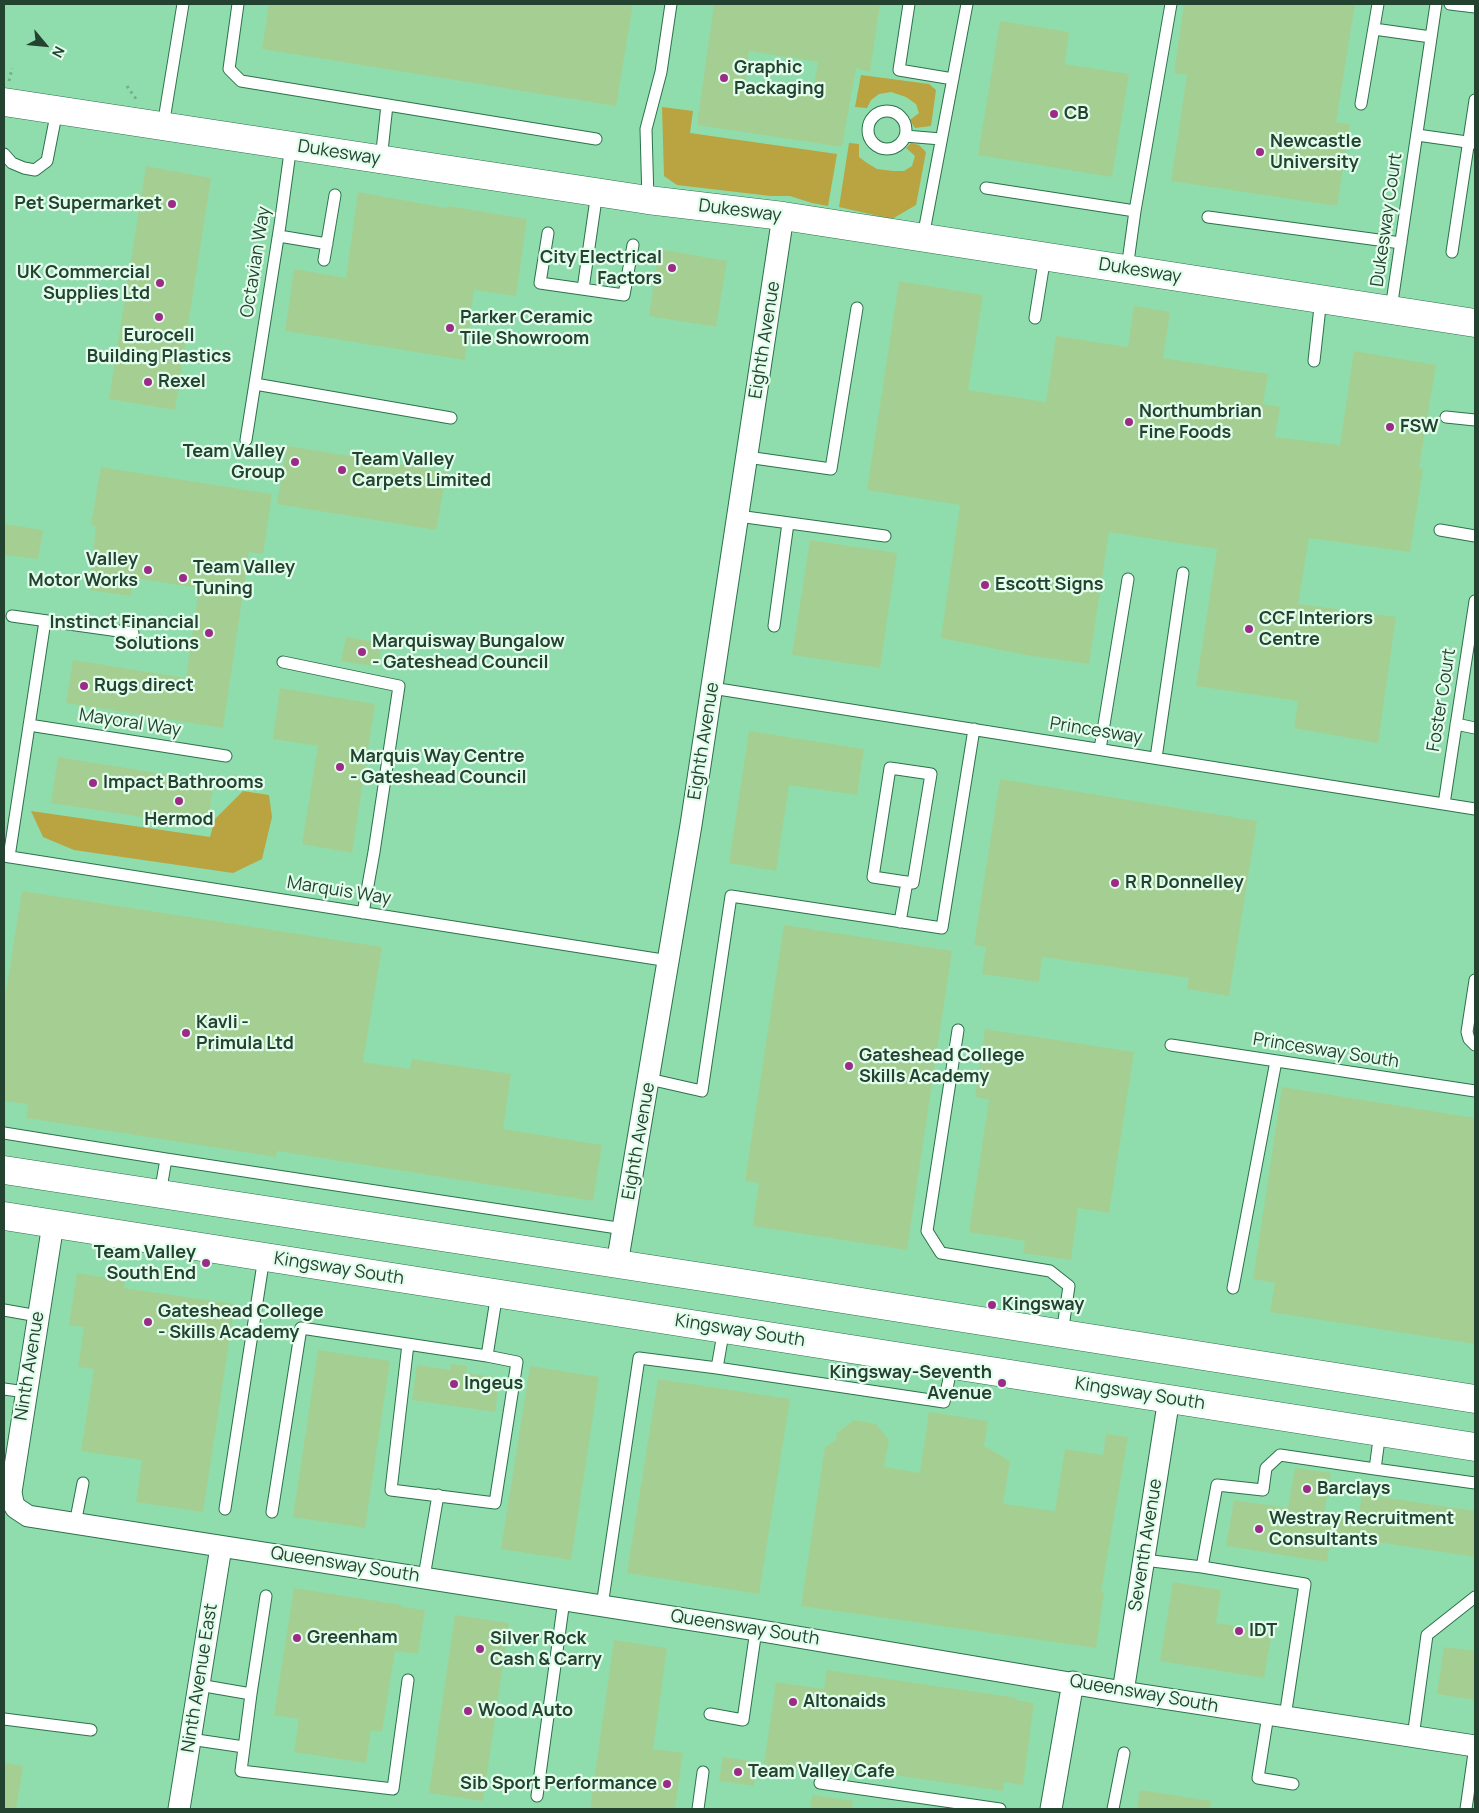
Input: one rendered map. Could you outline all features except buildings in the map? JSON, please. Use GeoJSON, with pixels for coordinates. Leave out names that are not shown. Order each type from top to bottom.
{"type":"FeatureCollection","features":[{"type":"Feature","properties":{"kind":"street","name":"Dukesway"},"geometry":{"type":"LineString","coordinates":[[4,102],[648,200],[783,216],[1475,322]]}},
{"type":"Feature","properties":{"kind":"street","name":"Eighth Avenue"},"geometry":{"type":"LineString","coordinates":[[618,1264],[670,961],[783,216]]}},
{"type":"Feature","properties":{"kind":"street"},"geometry":{"type":"LineString","coordinates":[[4,1170],[618,1264],[1475,1399]]}},
{"type":"Feature","properties":{"kind":"street","name":"Kingsway South"},"geometry":{"type":"LineString","coordinates":[[4,1216],[1475,1446]]}},
{"type":"Feature","properties":{"kind":"street","name":"Ninth Avenue"},"geometry":{"type":"LineString","coordinates":[[16,1508],[11,1492],[53,1224]]}},
{"type":"Feature","properties":{"kind":"street","name":"Seventh Avenue"},"geometry":{"type":"LineString","coordinates":[[1123,1692],[1168,1398]]}},
{"type":"Feature","properties":{"kind":"street","name":"Queensway South"},"geometry":{"type":"LineString","coordinates":[[16,1508],[28,1516],[76,1524],[424,1577],[1073,1682],[1123,1692],[1475,1746]]}},
{"type":"Feature","properties":{"kind":"street","name":"Ninth Avenue East"},"geometry":{"type":"LineString","coordinates":[[178,1809],[221,1547]]}},
{"type":"Feature","properties":{"kind":"street"},"geometry":{"type":"LineString","coordinates":[[1052,1809],[1073,1682]]}},
{"type":"Feature","properties":{"kind":"lane"},"geometry":{"type":"LineString","coordinates":[[163,126],[183,4]]}},
{"type":"Feature","properties":{"kind":"lane"},"geometry":{"type":"LineString","coordinates":[[238,4],[229,69],[241,81],[596,138]]}},
{"type":"Feature","properties":{"kind":"lane"},"geometry":{"type":"LineString","coordinates":[[648,200],[646,129],[661,72],[671,4]]}},
{"type":"Feature","properties":{"kind":"lane"},"geometry":{"type":"LineString","coordinates":[[908,4],[899,70],[953,79]]}},
{"type":"Feature","properties":{"kind":"lane"},"geometry":{"type":"LineString","coordinates":[[923,237],[967,4]]}},
{"type":"Feature","properties":{"kind":"lane"},"geometry":{"type":"LineString","coordinates":[[1127,269],[1135,211],[1171,4]]}},
{"type":"Feature","properties":{"kind":"lane"},"geometry":{"type":"LineString","coordinates":[[1361,104],[1378,4]]}},
{"type":"Feature","properties":{"kind":"lane","name":"Dukesway Court"},"geometry":{"type":"LineString","coordinates":[[1391,309],[1436,4]]}},
{"type":"Feature","properties":{"kind":"lane"},"geometry":{"type":"LineString","coordinates":[[1450,4],[1475,7]]}},
{"type":"Feature","properties":{"kind":"lane"},"geometry":{"type":"LineString","coordinates":[[1374,29],[1431,37]]}},
{"type":"Feature","properties":{"kind":"lane"},"geometry":{"type":"LineString","coordinates":[[1452,252],[1472,143],[1475,100]]}},
{"type":"Feature","properties":{"kind":"lane"},"geometry":{"type":"LineString","coordinates":[[381,160],[388,105]]}},
{"type":"Feature","properties":{"kind":"lane"},"geometry":{"type":"LineString","coordinates":[[4,154],[12,163],[35,170],[47,161],[57,110]]}},
{"type":"Feature","properties":{"kind":"lane","name":"Dukesway Court"},"geometry":{"type":"LineString","coordinates":[[1417,135],[1472,143]]}},
{"type":"Feature","properties":{"kind":"lane"},"geometry":{"type":"LineString","coordinates":[[905,136],[941,139]]}},
{"type":"Feature","properties":{"kind":"lane","name":"Octavian Way"},"geometry":{"type":"LineString","coordinates":[[246,440],[279,236],[291,146]]}},
{"type":"Feature","properties":{"kind":"lane"},"geometry":{"type":"LineString","coordinates":[[986,188],[1135,211]]}},
{"type":"Feature","properties":{"kind":"lane"},"geometry":{"type":"LineString","coordinates":[[583,289],[597,192]]}},
{"type":"Feature","properties":{"kind":"lane"},"geometry":{"type":"LineString","coordinates":[[324,260],[335,195]]}},
{"type":"Feature","properties":{"kind":"lane"},"geometry":{"type":"LineString","coordinates":[[1208,217],[1401,243]]}},
{"type":"Feature","properties":{"kind":"lane"},"geometry":{"type":"LineString","coordinates":[[548,233],[540,283],[624,296],[633,245]]}},
{"type":"Feature","properties":{"kind":"lane"},"geometry":{"type":"LineString","coordinates":[[279,236],[327,244]]}},
{"type":"Feature","properties":{"kind":"lane"},"geometry":{"type":"LineString","coordinates":[[1035,318],[1045,256]]}},
{"type":"Feature","properties":{"kind":"lane"},"geometry":{"type":"LineString","coordinates":[[1314,361],[1321,298]]}},
{"type":"Feature","properties":{"kind":"lane"},"geometry":{"type":"LineString","coordinates":[[747,457],[831,469],[857,308]]}},
{"type":"Feature","properties":{"kind":"lane"},"geometry":{"type":"LineString","coordinates":[[255,384],[451,418]]}},
{"type":"Feature","properties":{"kind":"lane"},"geometry":{"type":"LineString","coordinates":[[1446,417],[1475,420]]}},
{"type":"Feature","properties":{"kind":"lane"},"geometry":{"type":"LineString","coordinates":[[738,516],[885,536]]}},
{"type":"Feature","properties":{"kind":"lane"},"geometry":{"type":"LineString","coordinates":[[774,626],[788,523]]}},
{"type":"Feature","properties":{"kind":"lane"},"geometry":{"type":"LineString","coordinates":[[1440,530],[1475,536]]}},
{"type":"Feature","properties":{"kind":"lane"},"geometry":{"type":"LineString","coordinates":[[1156,758],[1183,574]]}},
{"type":"Feature","properties":{"kind":"lane"},"geometry":{"type":"LineString","coordinates":[[1100,749],[1128,579]]}},
{"type":"Feature","properties":{"kind":"lane","name":"Foster Court"},"geometry":{"type":"LineString","coordinates":[[1444,804],[1475,601]]}},
{"type":"Feature","properties":{"kind":"lane"},"geometry":{"type":"LineString","coordinates":[[12,616],[133,633]]}},
{"type":"Feature","properties":{"kind":"lane"},"geometry":{"type":"LineString","coordinates":[[6,857],[45,621]]}},
{"type":"Feature","properties":{"kind":"lane"},"geometry":{"type":"LineString","coordinates":[[283,662],[399,686],[363,913]]}},
{"type":"Feature","properties":{"kind":"lane","name":"Princesway"},"geometry":{"type":"LineString","coordinates":[[712,688],[1475,809]]}},
{"type":"Feature","properties":{"kind":"lane","name":"Mayoral Way"},"geometry":{"type":"LineString","coordinates":[[29,724],[226,756]]}},
{"type":"Feature","properties":{"kind":"lane"},"geometry":{"type":"LineString","coordinates":[[1456,724],[1475,728]]}},
{"type":"Feature","properties":{"kind":"lane"},"geometry":{"type":"LineString","coordinates":[[649,1079],[702,1091],[731,896],[942,928],[974,729]]}},
{"type":"Feature","properties":{"kind":"lane"},"geometry":{"type":"LineString","coordinates":[[890,768],[931,774],[913,883],[907,882],[873,877],[890,768]]}},
{"type":"Feature","properties":{"kind":"lane","name":"Marquis Way"},"geometry":{"type":"LineString","coordinates":[[6,857],[670,961]]}},
{"type":"Feature","properties":{"kind":"lane"},"geometry":{"type":"LineString","coordinates":[[900,922],[907,882]]}},
{"type":"Feature","properties":{"kind":"lane"},"geometry":{"type":"LineString","coordinates":[[1475,980],[1468,1032],[1469,1039],[1475,1045]]}},
{"type":"Feature","properties":{"kind":"lane"},"geometry":{"type":"LineString","coordinates":[[958,1030],[927,1232],[941,1253],[1050,1271],[1069,1286],[1062,1334]]}},
{"type":"Feature","properties":{"kind":"lane","name":"Princesway South"},"geometry":{"type":"LineString","coordinates":[[1172,1045],[1475,1091]]}},
{"type":"Feature","properties":{"kind":"lane"},"geometry":{"type":"LineString","coordinates":[[1233,1288],[1276,1061]]}},
{"type":"Feature","properties":{"kind":"lane"},"geometry":{"type":"LineString","coordinates":[[4,1133],[624,1229]]}},
{"type":"Feature","properties":{"kind":"lane"},"geometry":{"type":"LineString","coordinates":[[160,1194],[166,1159]]}},
{"type":"Feature","properties":{"kind":"lane"},"geometry":{"type":"LineString","coordinates":[[225,1509],[264,1257]]}},
{"type":"Feature","properties":{"kind":"lane"},"geometry":{"type":"LineString","coordinates":[[486,1356],[497,1293]]}},
{"type":"Feature","properties":{"kind":"lane"},"geometry":{"type":"LineString","coordinates":[[4,1310],[38,1316]]}},
{"type":"Feature","properties":{"kind":"lane"},"geometry":{"type":"LineString","coordinates":[[272,1512],[301,1328],[408,1344],[486,1356],[517,1362],[494,1503],[391,1490],[408,1344]]}},
{"type":"Feature","properties":{"kind":"lane"},"geometry":{"type":"LineString","coordinates":[[717,1368],[724,1328]]}},
{"type":"Feature","properties":{"kind":"lane"},"geometry":{"type":"LineString","coordinates":[[602,1606],[639,1358],[944,1402],[952,1364]]}},
{"type":"Feature","properties":{"kind":"lane"},"geometry":{"type":"LineString","coordinates":[[4,1389],[26,1392]]}},
{"type":"Feature","properties":{"kind":"lane"},"geometry":{"type":"LineString","coordinates":[[1375,1469],[1380,1432]]}},
{"type":"Feature","properties":{"kind":"lane"},"geometry":{"type":"LineString","coordinates":[[1202,1567],[1216,1485],[1263,1490],[1266,1468],[1280,1455],[1475,1483]]}},
{"type":"Feature","properties":{"kind":"lane"},"geometry":{"type":"LineString","coordinates":[[76,1524],[83,1483]]}},
{"type":"Feature","properties":{"kind":"lane"},"geometry":{"type":"LineString","coordinates":[[424,1577],[438,1496]]}},
{"type":"Feature","properties":{"kind":"lane"},"geometry":{"type":"LineString","coordinates":[[1144,1560],[1202,1567],[1305,1584],[1276,1716],[1258,1778],[1293,1784]]}},
{"type":"Feature","properties":{"kind":"lane"},"geometry":{"type":"LineString","coordinates":[[266,1596],[241,1771],[393,1789],[408,1680]]}},
{"type":"Feature","properties":{"kind":"lane"},"geometry":{"type":"LineString","coordinates":[[1413,1736],[1427,1635],[1475,1597]]}},
{"type":"Feature","properties":{"kind":"lane"},"geometry":{"type":"LineString","coordinates":[[537,1796],[564,1600]]}},
{"type":"Feature","properties":{"kind":"lane"},"geometry":{"type":"LineString","coordinates":[[710,1714],[743,1720],[756,1630]]}},
{"type":"Feature","properties":{"kind":"lane"},"geometry":{"type":"LineString","coordinates":[[198,1684],[251,1694]]}},
{"type":"Feature","properties":{"kind":"lane"},"geometry":{"type":"LineString","coordinates":[[4,1719],[91,1730]]}},
{"type":"Feature","properties":{"kind":"lane"},"geometry":{"type":"LineString","coordinates":[[190,1739],[244,1747]]}},
{"type":"Feature","properties":{"kind":"lane"},"geometry":{"type":"LineString","coordinates":[[1466,1809],[1475,1746]]}},
{"type":"Feature","properties":{"kind":"lane"},"geometry":{"type":"LineString","coordinates":[[1114,1809],[1124,1753]]}},
{"type":"Feature","properties":{"kind":"lane"},"geometry":{"type":"LineString","coordinates":[[698,1809],[703,1772]]}},
{"type":"Feature","properties":{"kind":"lane"},"geometry":{"type":"LineString","coordinates":[[820,1783],[1000,1809]]}},
{"type":"Feature","properties":{"kind":"path"},"geometry":{"type":"LineString","coordinates":[[127,86],[141,105]]}},
{"type":"Feature","properties":{"kind":"shaded area"},"geometry":{"type":"Polygon","coordinates":[[[4,4],[1475,4],[1475,1809],[4,1809],[4,4]]]}},
{"type":"Feature","properties":{"kind":"shaded area"},"geometry":{"type":"Polygon","coordinates":[[[861,75],[929,84],[936,90],[931,126],[915,128],[910,120],[919,113],[916,104],[906,97],[891,92],[879,94],[871,100],[867,108],[855,107],[861,75]]]}},
{"type":"Feature","properties":{"kind":"shaded area"},"geometry":{"type":"Polygon","coordinates":[[[662,107],[693,111],[690,133],[837,154],[828,206],[790,196],[771,196],[677,185],[664,176],[662,107]]]}},
{"type":"Feature","properties":{"kind":"shaded area"},"geometry":{"type":"Polygon","coordinates":[[[849,143],[859,144],[859,157],[867,163],[877,169],[893,171],[904,171],[912,166],[915,156],[906,148],[911,143],[919,145],[926,152],[916,205],[892,219],[839,207],[849,143]]]}},
{"type":"Feature","properties":{"kind":"shaded area"},"geometry":{"type":"Polygon","coordinates":[[[243,791],[269,795],[272,817],[262,859],[233,873],[74,850],[43,837],[31,811],[210,837],[215,819],[243,791]]]}},
{"type":"Feature","properties":{"kind":"place","name":"Graphic Packaging"},"geometry":{"type":"Point","coordinates":[724,78]}},
{"type":"Feature","properties":{"kind":"place","name":"CB"},"geometry":{"type":"Point","coordinates":[1054,114]}},
{"type":"Feature","properties":{"kind":"place","name":"Newcastle University"},"geometry":{"type":"Point","coordinates":[1260,152]}},
{"type":"Feature","properties":{"kind":"place","name":"Pet Supermarket"},"geometry":{"type":"Point","coordinates":[172,204]}},
{"type":"Feature","properties":{"kind":"place","name":"City Electrical Factors"},"geometry":{"type":"Point","coordinates":[672,268]}},
{"type":"Feature","properties":{"kind":"place","name":"UK Commercial Supplies Ltd"},"geometry":{"type":"Point","coordinates":[160,283]}},
{"type":"Feature","properties":{"kind":"place","name":"Eurocell Building Plastics"},"geometry":{"type":"Point","coordinates":[159,317]}},
{"type":"Feature","properties":{"kind":"place","name":"Parker Ceramic Tile Showroom"},"geometry":{"type":"Point","coordinates":[450,328]}},
{"type":"Feature","properties":{"kind":"place","name":"Rexel"},"geometry":{"type":"Point","coordinates":[148,382]}},
{"type":"Feature","properties":{"kind":"place","name":"Northumbrian Fine Foods"},"geometry":{"type":"Point","coordinates":[1129,422]}},
{"type":"Feature","properties":{"kind":"place","name":"FSW"},"geometry":{"type":"Point","coordinates":[1390,427]}},
{"type":"Feature","properties":{"kind":"place","name":"Team Valley Group"},"geometry":{"type":"Point","coordinates":[295,462]}},
{"type":"Feature","properties":{"kind":"place","name":"Team Valley Carpets Limited"},"geometry":{"type":"Point","coordinates":[342,470]}},
{"type":"Feature","properties":{"kind":"place","name":"Valley Motor Works"},"geometry":{"type":"Point","coordinates":[148,570]}},
{"type":"Feature","properties":{"kind":"place","name":"Team Valley Tuning"},"geometry":{"type":"Point","coordinates":[183,578]}},
{"type":"Feature","properties":{"kind":"place","name":"Escott Signs"},"geometry":{"type":"Point","coordinates":[985,585]}},
{"type":"Feature","properties":{"kind":"place","name":"CCF Interiors Centre"},"geometry":{"type":"Point","coordinates":[1249,629]}},
{"type":"Feature","properties":{"kind":"place","name":"Instinct Financial Solutions"},"geometry":{"type":"Point","coordinates":[209,633]}},
{"type":"Feature","properties":{"kind":"place","name":"Marquisway Bungalow - Gateshead Council"},"geometry":{"type":"Point","coordinates":[362,652]}},
{"type":"Feature","properties":{"kind":"place","name":"Rugs direct"},"geometry":{"type":"Point","coordinates":[84,686]}},
{"type":"Feature","properties":{"kind":"place","name":"Marquis Way Centre - Gateshead Council"},"geometry":{"type":"Point","coordinates":[340,767]}},
{"type":"Feature","properties":{"kind":"place","name":"Impact Bathrooms"},"geometry":{"type":"Point","coordinates":[93,783]}},
{"type":"Feature","properties":{"kind":"place","name":"Hermod"},"geometry":{"type":"Point","coordinates":[179,801]}},
{"type":"Feature","properties":{"kind":"place","name":"R R Donnelley"},"geometry":{"type":"Point","coordinates":[1115,883]}},
{"type":"Feature","properties":{"kind":"place","name":"Kavli - Primula Ltd"},"geometry":{"type":"Point","coordinates":[186,1033]}},
{"type":"Feature","properties":{"kind":"place","name":"Gateshead College Skills Academy"},"geometry":{"type":"Point","coordinates":[849,1066]}},
{"type":"Feature","properties":{"kind":"place","name":"Team Valley South End"},"geometry":{"type":"Point","coordinates":[206,1263]}},
{"type":"Feature","properties":{"kind":"place","name":"Kingsway"},"geometry":{"type":"Point","coordinates":[992,1305]}},
{"type":"Feature","properties":{"kind":"place","name":"Gateshead College - Skills Academy"},"geometry":{"type":"Point","coordinates":[148,1322]}},
{"type":"Feature","properties":{"kind":"place","name":"Kingsway-Seventh Avenue"},"geometry":{"type":"Point","coordinates":[1002,1383]}},
{"type":"Feature","properties":{"kind":"place","name":"Ingeus"},"geometry":{"type":"Point","coordinates":[454,1384]}},
{"type":"Feature","properties":{"kind":"place","name":"Barclays"},"geometry":{"type":"Point","coordinates":[1307,1489]}},
{"type":"Feature","properties":{"kind":"place","name":"Westray Recruitment Consultants"},"geometry":{"type":"Point","coordinates":[1259,1529]}},
{"type":"Feature","properties":{"kind":"place","name":"IDT"},"geometry":{"type":"Point","coordinates":[1239,1631]}},
{"type":"Feature","properties":{"kind":"place","name":"Greenham"},"geometry":{"type":"Point","coordinates":[297,1638]}},
{"type":"Feature","properties":{"kind":"place","name":"Silver Rock Cash & Carry"},"geometry":{"type":"Point","coordinates":[480,1649]}},
{"type":"Feature","properties":{"kind":"place","name":"Altonaids"},"geometry":{"type":"Point","coordinates":[793,1702]}},
{"type":"Feature","properties":{"kind":"place","name":"Wood Auto"},"geometry":{"type":"Point","coordinates":[468,1711]}},
{"type":"Feature","properties":{"kind":"place","name":"Team Valley Cafe"},"geometry":{"type":"Point","coordinates":[738,1772]}},
{"type":"Feature","properties":{"kind":"place","name":"Sib Sport Performance"},"geometry":{"type":"Point","coordinates":[667,1784]}}]}
